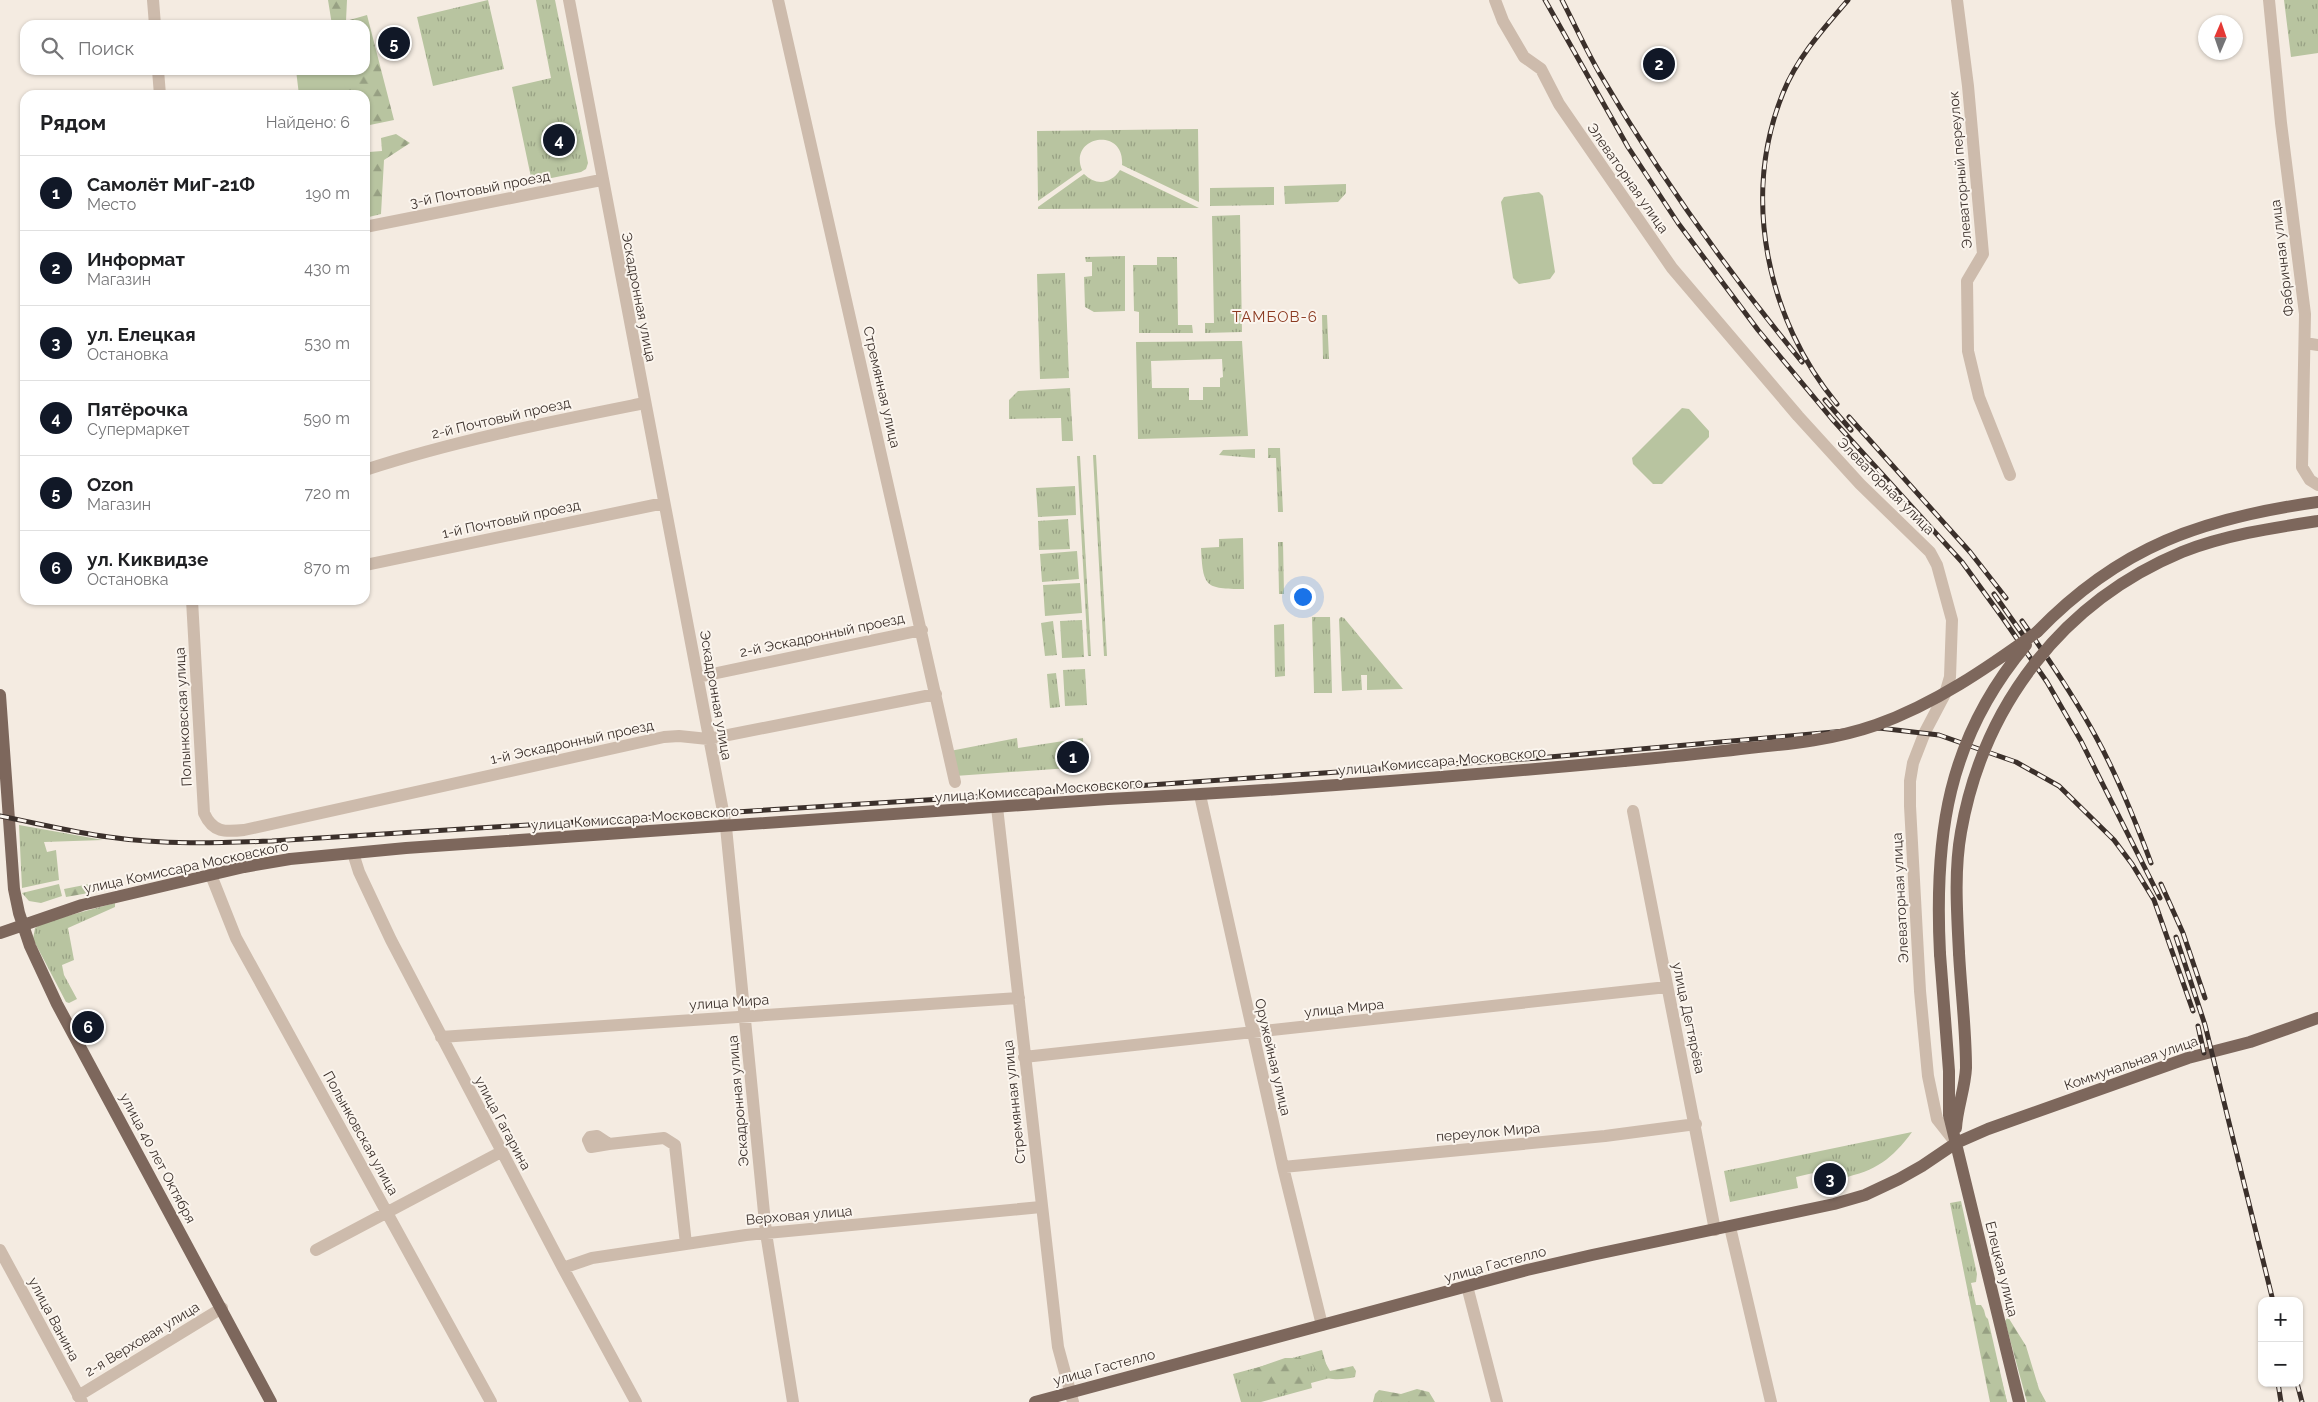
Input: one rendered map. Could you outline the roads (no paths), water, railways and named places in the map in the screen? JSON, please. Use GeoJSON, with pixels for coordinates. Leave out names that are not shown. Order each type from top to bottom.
{"type":"FeatureCollection","features":[{"type":"Feature","properties":{"kind":"main road"},"geometry":{"type":"LineString","coordinates":[[2037,632],[2088,585],[2153,545],[2201,526],[2228,518],[2318,502]]}},
{"type":"Feature","properties":{"kind":"main road"},"geometry":{"type":"LineString","coordinates":[[1956,1143],[1957,1113],[1964,1088],[1966,1069],[1959,953],[1958,856],[1968,798],[1977,766],[2010,698],[2033,664],[2047,648],[2089,608],[2128,580],[2163,561],[2204,544],[2241,534],[2318,521]]}},
{"type":"Feature","properties":{"kind":"main road","name":"Елецкая улица"},"geometry":{"type":"LineString","coordinates":[[2019,1402],[1949,1115],[1949,1071],[1940,954],[1938,881],[1943,824],[1954,778],[1981,711],[1998,683],[2037,632]]}},
{"type":"Feature","properties":{"kind":"main road","name":"улица Комиссара Московского"},"geometry":{"type":"LineString","coordinates":[[0,933],[82,906],[212,875],[290,859],[997,807],[1200,795],[1483,774],[1624,761],[1819,739],[1861,730],[1924,704],[1999,659],[2037,632]]}},
{"type":"Feature","properties":{"kind":"main road","name":"улица 40 лет Октября"},"geometry":{"type":"LineString","coordinates":[[0,695],[11,873],[23,926],[57,1004],[271,1402]]}},
{"type":"Feature","properties":{"kind":"main road","name":"Коммунальная улица"},"geometry":{"type":"LineString","coordinates":[[1956,1143],[2028,1114],[2179,1061],[2250,1042],[2318,1018]]}},
{"type":"Feature","properties":{"kind":"main road","name":"улица Гастелло"},"geometry":{"type":"LineString","coordinates":[[1035,1402],[1072,1397],[1322,1325],[1592,1255],[1834,1204],[1865,1195],[1922,1166],[1956,1143]]}},
{"type":"Feature","properties":{"kind":"street"},"geometry":{"type":"LineString","coordinates":[[153,0],[155,20]]}},
{"type":"Feature","properties":{"kind":"street","name":"Эскадронная улица"},"geometry":{"type":"LineString","coordinates":[[569,0],[601,180],[726,827],[766,1233],[792,1402]]}},
{"type":"Feature","properties":{"kind":"street","name":"Стремянная улица"},"geometry":{"type":"LineString","coordinates":[[778,0],[955,782]]}},
{"type":"Feature","properties":{"kind":"street","name":"Элеваторная улица"},"geometry":{"type":"LineString","coordinates":[[1495,0],[1503,20],[1524,57],[1541,69],[1560,104],[1672,268],[1798,416],[1860,484],[1920,541],[1930,552],[1937,565],[1952,620],[1950,677],[1945,694],[1925,732],[1913,763],[1910,781],[1910,806],[1920,991],[1928,1076],[1937,1119],[1956,1143]]}},
{"type":"Feature","properties":{"kind":"street","name":"Элеваторный переулок"},"geometry":{"type":"LineString","coordinates":[[1957,0],[1968,86],[1984,254],[1968,281],[1968,351],[1979,397],[2010,475]]}},
{"type":"Feature","properties":{"kind":"street","name":"Фабричная улица"},"geometry":{"type":"LineString","coordinates":[[2269,0],[2281,126],[2304,314],[2302,467],[2314,482]]}},
{"type":"Feature","properties":{"kind":"street"},"geometry":{"type":"LineString","coordinates":[[158,75],[160,90]]}},
{"type":"Feature","properties":{"kind":"street","name":"3-й Почтовый проезд"},"geometry":{"type":"LineString","coordinates":[[370,226],[601,180]]}},
{"type":"Feature","properties":{"kind":"street"},"geometry":{"type":"LineString","coordinates":[[2305,343],[2318,344]]}},
{"type":"Feature","properties":{"kind":"street","name":"2-й Почтовый проезд"},"geometry":{"type":"LineString","coordinates":[[370,468],[426,450],[645,403]]}},
{"type":"Feature","properties":{"kind":"street","name":"1-й Почтовый проезд"},"geometry":{"type":"LineString","coordinates":[[370,564],[664,502]]}},
{"type":"Feature","properties":{"kind":"street","name":"Полынковская улица"},"geometry":{"type":"LineString","coordinates":[[193,605],[204,813],[215,829]]}},
{"type":"Feature","properties":{"kind":"street","name":"2-й Эскадронный проезд"},"geometry":{"type":"LineString","coordinates":[[698,677],[922,630]]}},
{"type":"Feature","properties":{"kind":"street","name":"1-й Эскадронный проезд"},"geometry":{"type":"LineString","coordinates":[[215,829],[221,832],[244,830],[664,738],[679,736],[708,739],[936,694]]}},
{"type":"Feature","properties":{"kind":"street","name":"Оружейная улица"},"geometry":{"type":"LineString","coordinates":[[1200,795],[1252,1033],[1322,1325]]}},
{"type":"Feature","properties":{"kind":"street","name":"Стремянная улица"},"geometry":{"type":"LineString","coordinates":[[997,807],[1058,1347],[1072,1397]]}},
{"type":"Feature","properties":{"kind":"street","name":"улица Дегтярёва"},"geometry":{"type":"LineString","coordinates":[[1633,811],[1696,1124],[1715,1230]]}},
{"type":"Feature","properties":{"kind":"street","name":"улица Гагарина"},"geometry":{"type":"LineString","coordinates":[[354,853],[359,872],[441,1037],[636,1402]]}},
{"type":"Feature","properties":{"kind":"street","name":"Полынковская улица"},"geometry":{"type":"LineString","coordinates":[[212,875],[236,938],[491,1402]]}},
{"type":"Feature","properties":{"kind":"street","name":"улица Мира"},"geometry":{"type":"LineString","coordinates":[[1024,1057],[1667,987]]}},
{"type":"Feature","properties":{"kind":"street","name":"улица Мира"},"geometry":{"type":"LineString","coordinates":[[441,1037],[1019,998]]}},
{"type":"Feature","properties":{"kind":"street","name":"переулок Мира"},"geometry":{"type":"LineString","coordinates":[[1283,1167],[1605,1136],[1696,1124]]}},
{"type":"Feature","properties":{"kind":"street"},"geometry":{"type":"LineString","coordinates":[[609,1144],[664,1138],[675,1145],[686,1244]]}},
{"type":"Feature","properties":{"kind":"street"},"geometry":{"type":"LineString","coordinates":[[316,1250],[501,1152]]}},
{"type":"Feature","properties":{"kind":"street","name":"Верховая улица"},"geometry":{"type":"LineString","coordinates":[[563,1268],[592,1258],[766,1233],[1041,1207]]}},
{"type":"Feature","properties":{"kind":"street"},"geometry":{"type":"LineString","coordinates":[[1730,1227],[1771,1402]]}},
{"type":"Feature","properties":{"kind":"street","name":"улица Ванина"},"geometry":{"type":"LineString","coordinates":[[0,1250],[80,1399]]}},
{"type":"Feature","properties":{"kind":"street"},"geometry":{"type":"LineString","coordinates":[[1467,1286],[1497,1402]]}},
{"type":"Feature","properties":{"kind":"street","name":"2-я Верховая улица"},"geometry":{"type":"LineString","coordinates":[[80,1399],[222,1308]]}},
{"type":"Feature","properties":{"kind":"railway"},"geometry":{"type":"LineString","coordinates":[[1545,0],[1628,147],[1678,223],[1758,330],[1832,419],[1962,562],[2047,682],[2081,741],[2160,898]]}},
{"type":"Feature","properties":{"kind":"railway"},"geometry":{"type":"LineString","coordinates":[[1562,0],[1600,74],[1670,186],[1721,258],[1802,362]]}},
{"type":"Feature","properties":{"kind":"railway"},"geometry":{"type":"LineString","coordinates":[[1837,404],[1813,371],[1793,335],[1778,296],[1768,256],[1763,215],[1764,174],[1770,133],[1789,80],[1811,44],[1848,0]]}},
{"type":"Feature","properties":{"kind":"railway"},"geometry":{"type":"LineString","coordinates":[[1825,400],[1851,430]]}},
{"type":"Feature","properties":{"kind":"railway"},"geometry":{"type":"LineString","coordinates":[[1849,417],[1970,552],[2006,598]]}},
{"type":"Feature","properties":{"kind":"railway"},"geometry":{"type":"LineString","coordinates":[[1994,594],[2023,635]]}},
{"type":"Feature","properties":{"kind":"railway"},"geometry":{"type":"LineString","coordinates":[[2022,621],[2070,692],[2096,737],[2126,799],[2151,863]]}},
{"type":"Feature","properties":{"kind":"railway"},"geometry":{"type":"LineString","coordinates":[[0,816],[81,833],[129,840],[190,843],[272,841],[1006,795],[1538,758],[1879,728],[1939,735],[2016,762],[2059,786],[2114,840],[2132,864],[2154,900],[2193,1011]]}},
{"type":"Feature","properties":{"kind":"railway"},"geometry":{"type":"LineString","coordinates":[[2161,884],[2183,933],[2205,998]]}},
{"type":"Feature","properties":{"kind":"railway"},"geometry":{"type":"LineString","coordinates":[[2176,937],[2205,1025],[2272,1297]]}},
{"type":"Feature","properties":{"kind":"railway"},"geometry":{"type":"LineString","coordinates":[[2198,1026],[2204,1053]]}},
{"type":"Feature","properties":{"kind":"railway"},"geometry":{"type":"LineString","coordinates":[[2279,1387],[2281,1402]]}},
{"type":"Feature","properties":{"kind":"railway"},"geometry":{"type":"LineString","coordinates":[[2298,1387],[2302,1402]]}},
{"type":"Feature","properties":{"kind":"place","name":"Ozon"},"geometry":{"type":"Point","coordinates":[394,43]}},
{"type":"Feature","properties":{"kind":"place","name":"Информат"},"geometry":{"type":"Point","coordinates":[1659,64]}},
{"type":"Feature","properties":{"kind":"place","name":"Пятёрочка"},"geometry":{"type":"Point","coordinates":[559,140]}},
{"type":"Feature","properties":{"kind":"place","name":"Самолёт МиГ-21Ф"},"geometry":{"type":"Point","coordinates":[1073,757]}},
{"type":"Feature","properties":{"kind":"place","name":"ул. Киквидзе"},"geometry":{"type":"Point","coordinates":[88,1027]}},
{"type":"Feature","properties":{"kind":"place","name":"ул. Елецкая"},"geometry":{"type":"Point","coordinates":[1830,1179]}},
{"type":"Feature","properties":{"kind":"district","name":"ТАМБОВ-6"},"geometry":{"type":"Point","coordinates":[1275,317]}}]}
